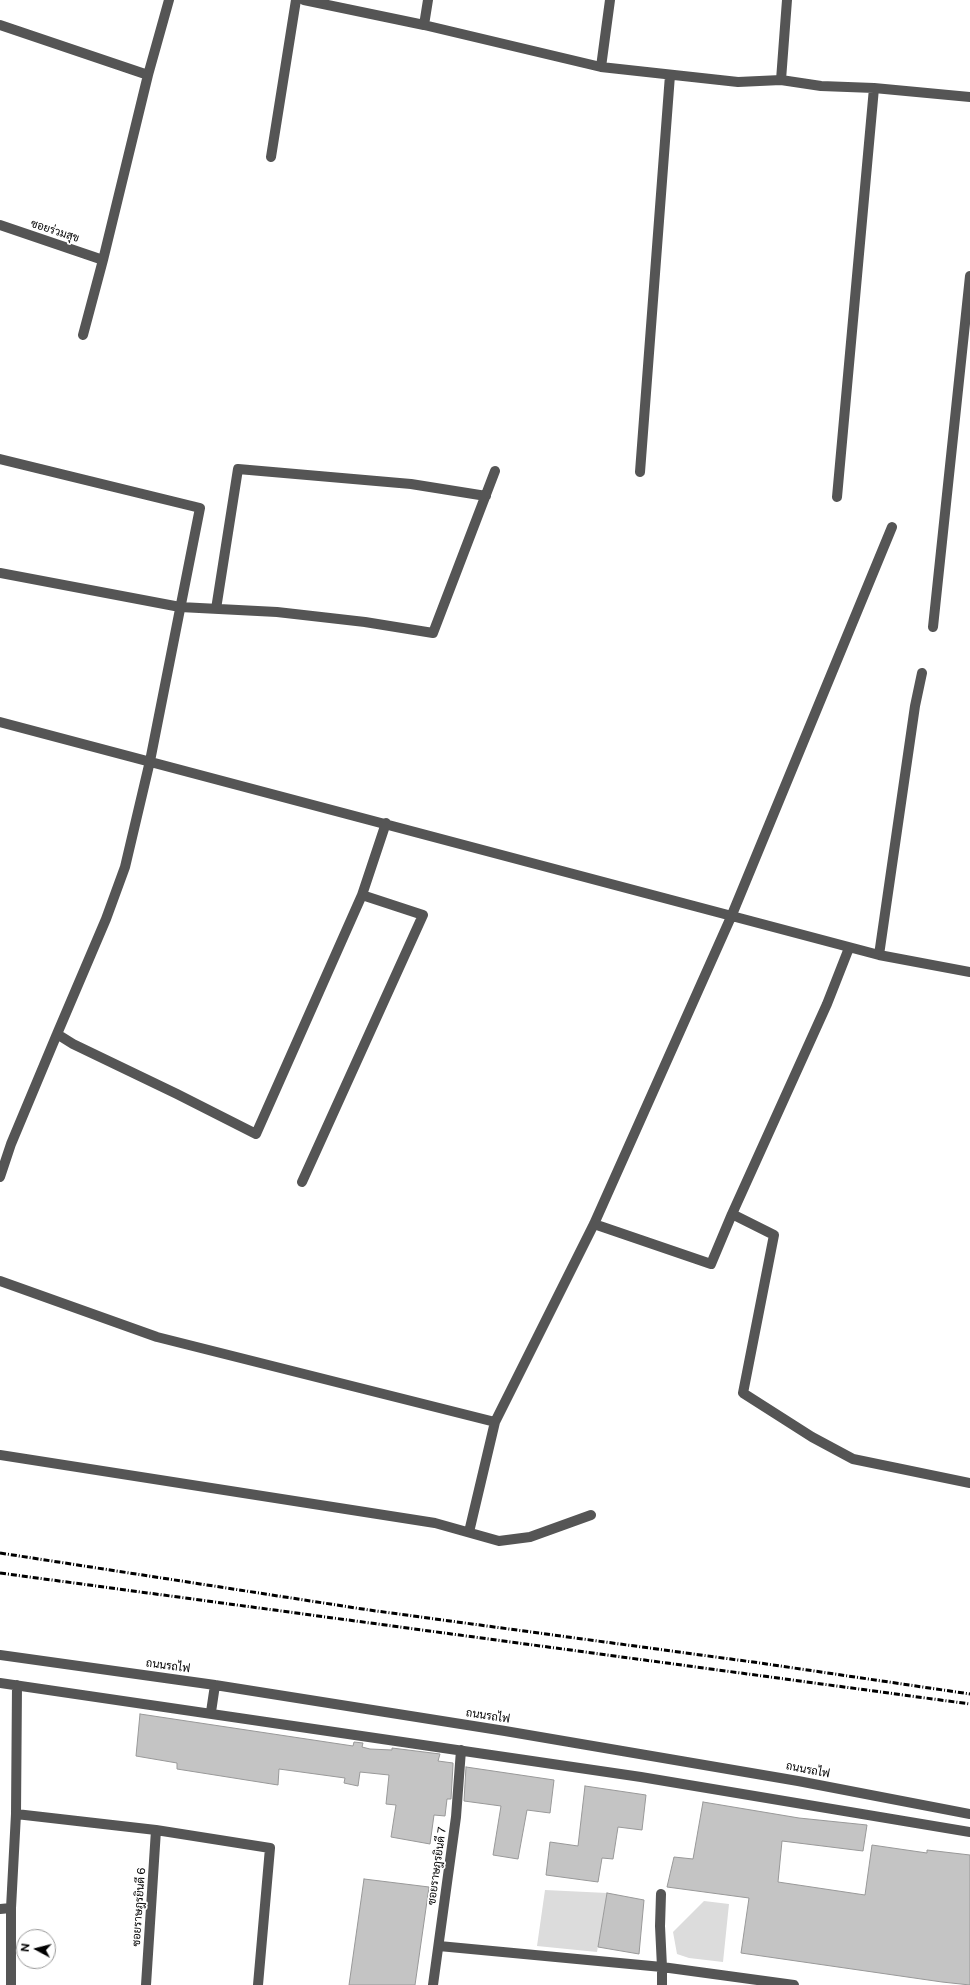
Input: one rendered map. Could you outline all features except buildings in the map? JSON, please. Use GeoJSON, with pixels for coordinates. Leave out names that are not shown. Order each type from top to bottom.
{"type":"FeatureCollection","features":[{"type":"Feature","properties":{"kind":"street"},"geometry":{"type":"LineString","coordinates":[[83,334],[103,260],[148,75],[169,0]]}},
{"type":"Feature","properties":{"kind":"street"},"geometry":{"type":"LineString","coordinates":[[271,157],[296,0]]}},
{"type":"Feature","properties":{"kind":"street"},"geometry":{"type":"LineString","coordinates":[[304,0],[424,25],[601,68],[738,82],[781,80],[821,86],[874,88],[970,97]]}},
{"type":"Feature","properties":{"kind":"street"},"geometry":{"type":"LineString","coordinates":[[424,25],[428,0]]}},
{"type":"Feature","properties":{"kind":"street"},"geometry":{"type":"LineString","coordinates":[[601,68],[610,0]]}},
{"type":"Feature","properties":{"kind":"street"},"geometry":{"type":"LineString","coordinates":[[781,80],[787,0]]}},
{"type":"Feature","properties":{"kind":"street"},"geometry":{"type":"LineString","coordinates":[[0,25],[148,75]]}},
{"type":"Feature","properties":{"kind":"street"},"geometry":{"type":"LineString","coordinates":[[640,472],[670,75]]}},
{"type":"Feature","properties":{"kind":"street"},"geometry":{"type":"LineString","coordinates":[[837,497],[874,88]]}},
{"type":"Feature","properties":{"kind":"street","name":"ซอยร่วมสุข"},"geometry":{"type":"LineString","coordinates":[[0,225],[103,260]]}},
{"type":"Feature","properties":{"kind":"street"},"geometry":{"type":"LineString","coordinates":[[933,627],[970,276]]}},
{"type":"Feature","properties":{"kind":"street"},"geometry":{"type":"LineString","coordinates":[[0,459],[200,508],[192,555],[180,607],[150,761],[125,868],[106,919],[11,1144],[0,1177]]}},
{"type":"Feature","properties":{"kind":"street"},"geometry":{"type":"LineString","coordinates":[[216,609],[238,469],[411,484],[486,496]]}},
{"type":"Feature","properties":{"kind":"street"},"geometry":{"type":"LineString","coordinates":[[0,573],[180,607],[284,613],[365,622],[433,633],[495,471]]}},
{"type":"Feature","properties":{"kind":"street"},"geometry":{"type":"LineString","coordinates":[[469,1532],[495,1422],[594,1224],[731,917],[892,527]]}},
{"type":"Feature","properties":{"kind":"street"},"geometry":{"type":"LineString","coordinates":[[879,956],[915,706],[922,673]]}},
{"type":"Feature","properties":{"kind":"street"},"geometry":{"type":"LineString","coordinates":[[0,722],[386,823],[879,956],[970,972]]}},
{"type":"Feature","properties":{"kind":"street"},"geometry":{"type":"LineString","coordinates":[[57,1034],[73,1044],[256,1134],[362,895],[386,823]]}},
{"type":"Feature","properties":{"kind":"street"},"geometry":{"type":"LineString","coordinates":[[302,1182],[423,915],[362,895]]}},
{"type":"Feature","properties":{"kind":"street"},"geometry":{"type":"LineString","coordinates":[[594,1224],[711,1264],[827,1004],[849,948]]}},
{"type":"Feature","properties":{"kind":"street"},"geometry":{"type":"LineString","coordinates":[[732,1214],[774,1236],[743,1393],[812,1437],[853,1459],[970,1483]]}},
{"type":"Feature","properties":{"kind":"street"},"geometry":{"type":"LineString","coordinates":[[0,1280],[157,1337],[495,1422]]}},
{"type":"Feature","properties":{"kind":"street"},"geometry":{"type":"LineString","coordinates":[[0,1455],[435,1523],[499,1541],[517,1540],[530,1537],[591,1515]]}},
{"type":"Feature","properties":{"kind":"street","name":"ถนนรถไฟ"},"geometry":{"type":"LineString","coordinates":[[0,1655],[215,1685],[505,1731],[790,1779],[970,1814]]}},
{"type":"Feature","properties":{"kind":"street"},"geometry":{"type":"LineString","coordinates":[[0,1682],[649,1778],[970,1832]]}},
{"type":"Feature","properties":{"kind":"street"},"geometry":{"type":"LineString","coordinates":[[11,1985],[11,1908],[16,1814],[16,1685]]}},
{"type":"Feature","properties":{"kind":"street"},"geometry":{"type":"LineString","coordinates":[[211,1712],[215,1685]]}},
{"type":"Feature","properties":{"kind":"street","name":"ซอยราษฎรยินดี 7"},"geometry":{"type":"LineString","coordinates":[[433,1985],[456,1817],[461,1750]]}},
{"type":"Feature","properties":{"kind":"street"},"geometry":{"type":"LineString","coordinates":[[16,1814],[156,1830],[270,1848],[258,1985]]}},
{"type":"Feature","properties":{"kind":"street","name":"ซอยราษฎรยินดี 6"},"geometry":{"type":"LineString","coordinates":[[146,1985],[156,1830]]}},
{"type":"Feature","properties":{"kind":"street"},"geometry":{"type":"LineString","coordinates":[[661,1894],[660,1926],[662,1985]]}},
{"type":"Feature","properties":{"kind":"street"},"geometry":{"type":"LineString","coordinates":[[0,1909],[11,1908]]}},
{"type":"Feature","properties":{"kind":"street"},"geometry":{"type":"LineString","coordinates":[[439,1946],[662,1968],[794,1985]]}},
{"type":"Feature","properties":{"kind":"shaded area"},"geometry":{"type":"Polygon","coordinates":[[[545,1890],[607,1893],[597,1952],[537,1946],[545,1890]]]}},
{"type":"Feature","properties":{"kind":"shaded area"},"geometry":{"type":"Polygon","coordinates":[[[704,1901],[729,1904],[723,1962],[689,1958],[677,1954],[673,1932],[704,1901]]]}},
{"type":"Feature","properties":{"kind":"railway"},"geometry":{"type":"LineString","coordinates":[[0,1553],[369,1610],[760,1663],[970,1694]]}},
{"type":"Feature","properties":{"kind":"railway"},"geometry":{"type":"LineString","coordinates":[[0,1573],[970,1704]]}}]}
